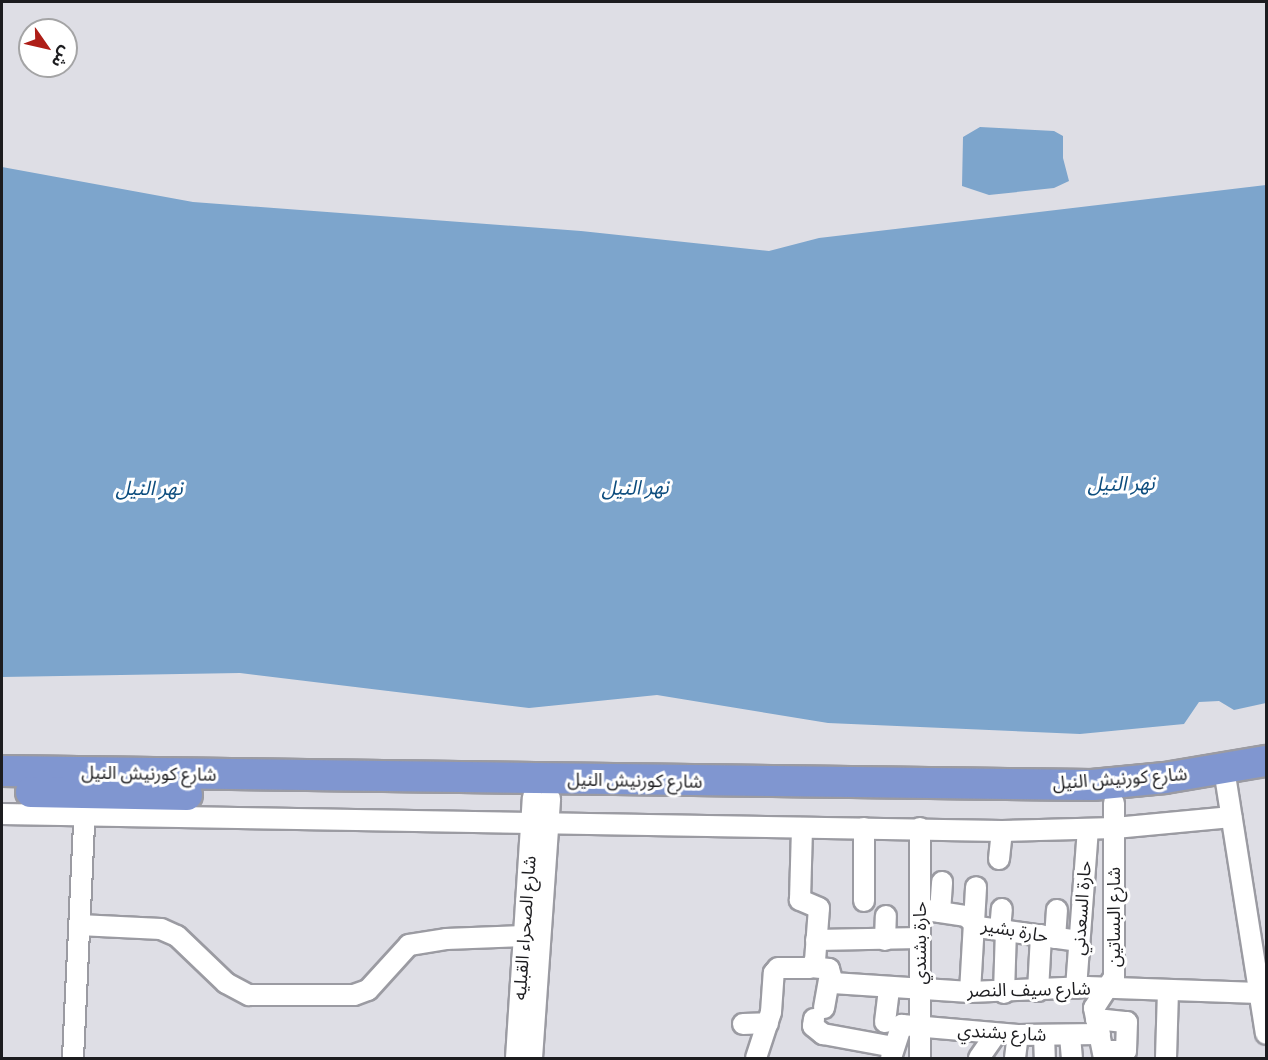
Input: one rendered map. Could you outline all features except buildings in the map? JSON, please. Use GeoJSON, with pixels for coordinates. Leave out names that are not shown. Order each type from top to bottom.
{"type":"FeatureCollection","features":[{"type":"Feature","properties":{"kind":"highway","name":"شارع كورنيش النيل"},"geometry":{"type":"LineString","coordinates":[[2,771],[1073,785],[1130,782],[1227,792],[1266,761]]}},
{"type":"Feature","properties":{"kind":"highway","name":"شارع كورنيش النيل"},"geometry":{"type":"LineString","coordinates":[[2,792],[85,805],[541,811],[1047,806],[1115,816],[1266,782]]}},
{"type":"Feature","properties":{"kind":"street"},"geometry":{"type":"LineString","coordinates":[[1227,792],[1266,1034]]}},
{"type":"Feature","properties":{"kind":"street"},"geometry":{"type":"LineString","coordinates":[[2,814],[85,805],[74,1059]]}},
{"type":"Feature","properties":{"kind":"street"},"geometry":{"type":"LineString","coordinates":[[541,811],[802,828],[1002,831],[1088,829],[1115,816]]}},
{"type":"Feature","properties":{"kind":"street","name":"شارع الصحراء القبليه"},"geometry":{"type":"LineString","coordinates":[[516,1059],[524,936],[541,811]]}},
{"type":"Feature","properties":{"kind":"street","name":"شارع الصحراء القبليه"},"geometry":{"type":"LineString","coordinates":[[532,1059],[541,811]]}},
{"type":"Feature","properties":{"kind":"street","name":"شارع البساتين"},"geometry":{"type":"LineString","coordinates":[[1101,1041],[1095,1004],[1114,977],[1115,816]]}},
{"type":"Feature","properties":{"kind":"street"},"geometry":{"type":"LineString","coordinates":[[802,828],[800,900],[819,906],[812,967]]}},
{"type":"Feature","properties":{"kind":"street"},"geometry":{"type":"LineString","coordinates":[[864,828],[864,901]]}},
{"type":"Feature","properties":{"kind":"street","name":"حارة بشندي"},"geometry":{"type":"LineString","coordinates":[[920,828],[920,989],[903,1025],[920,1059]]}},
{"type":"Feature","properties":{"kind":"street","name":"حارة السعدني"},"geometry":{"type":"LineString","coordinates":[[1076,988],[1088,829]]}},
{"type":"Feature","properties":{"kind":"street"},"geometry":{"type":"LineString","coordinates":[[999,859],[1002,831]]}},
{"type":"Feature","properties":{"kind":"street"},"geometry":{"type":"LineString","coordinates":[[940,912],[942,882]]}},
{"type":"Feature","properties":{"kind":"street"},"geometry":{"type":"LineString","coordinates":[[970,992],[976,887]]}},
{"type":"Feature","properties":{"kind":"street","name":"حارة بشير"},"geometry":{"type":"LineString","coordinates":[[920,909],[966,916],[974,924],[1003,930],[1079,941]]}},
{"type":"Feature","properties":{"kind":"street"},"geometry":{"type":"LineString","coordinates":[[1002,909],[1004,993]]}},
{"type":"Feature","properties":{"kind":"street"},"geometry":{"type":"LineString","coordinates":[[1038,991],[1048,937],[1057,910]]}},
{"type":"Feature","properties":{"kind":"street"},"geometry":{"type":"LineString","coordinates":[[885,940],[886,916]]}},
{"type":"Feature","properties":{"kind":"street"},"geometry":{"type":"LineString","coordinates":[[79,925],[161,929],[177,936],[226,983],[249,995],[354,994],[368,990],[409,945],[446,939],[524,936]]}},
{"type":"Feature","properties":{"kind":"street"},"geometry":{"type":"LineString","coordinates":[[816,940],[920,938]]}},
{"type":"Feature","properties":{"kind":"street"},"geometry":{"type":"LineString","coordinates":[[762,1057],[774,973],[778,968],[828,969],[829,980],[813,1026],[823,1034],[893,1053],[903,1025],[890,987]]}},
{"type":"Feature","properties":{"kind":"street","name":"شارع سيف النصر"},"geometry":{"type":"LineString","coordinates":[[829,980],[890,987],[970,992],[1004,993],[1076,988],[1259,993]]}},
{"type":"Feature","properties":{"kind":"street"},"geometry":{"type":"LineString","coordinates":[[1166,1059],[1168,992]]}},
{"type":"Feature","properties":{"kind":"street"},"geometry":{"type":"LineString","coordinates":[[743,1024],[768,1023]]}},
{"type":"Feature","properties":{"kind":"street","name":"شارع بشندي"},"geometry":{"type":"LineString","coordinates":[[903,1025],[996,1034],[1070,1036],[1101,1041]]}},
{"type":"Feature","properties":{"kind":"street"},"geometry":{"type":"LineString","coordinates":[[979,1059],[996,1034]]}},
{"type":"Feature","properties":{"kind":"street"},"geometry":{"type":"LineString","coordinates":[[1015,1059],[1018,1035]]}},
{"type":"Feature","properties":{"kind":"street"},"geometry":{"type":"LineString","coordinates":[[1044,1035],[1045,1059]]}},
{"type":"Feature","properties":{"kind":"street"},"geometry":{"type":"LineString","coordinates":[[1070,1036],[1072,1059]]}},
{"type":"Feature","properties":{"kind":"water"},"geometry":{"type":"Polygon","coordinates":[[[980,127],[1054,131],[1063,136],[1063,158],[1069,181],[1054,188],[989,195],[962,186],[963,137],[980,127]]]}},
{"type":"Feature","properties":{"kind":"water","name":"نهر النيل"},"geometry":{"type":"Polygon","coordinates":[[[2,167],[193,202],[581,231],[769,251],[819,238],[1266,185],[1266,703],[1234,710],[1219,701],[1199,702],[1184,724],[1080,734],[828,723],[657,695],[529,708],[240,673],[2,677],[2,167]]]}}]}
